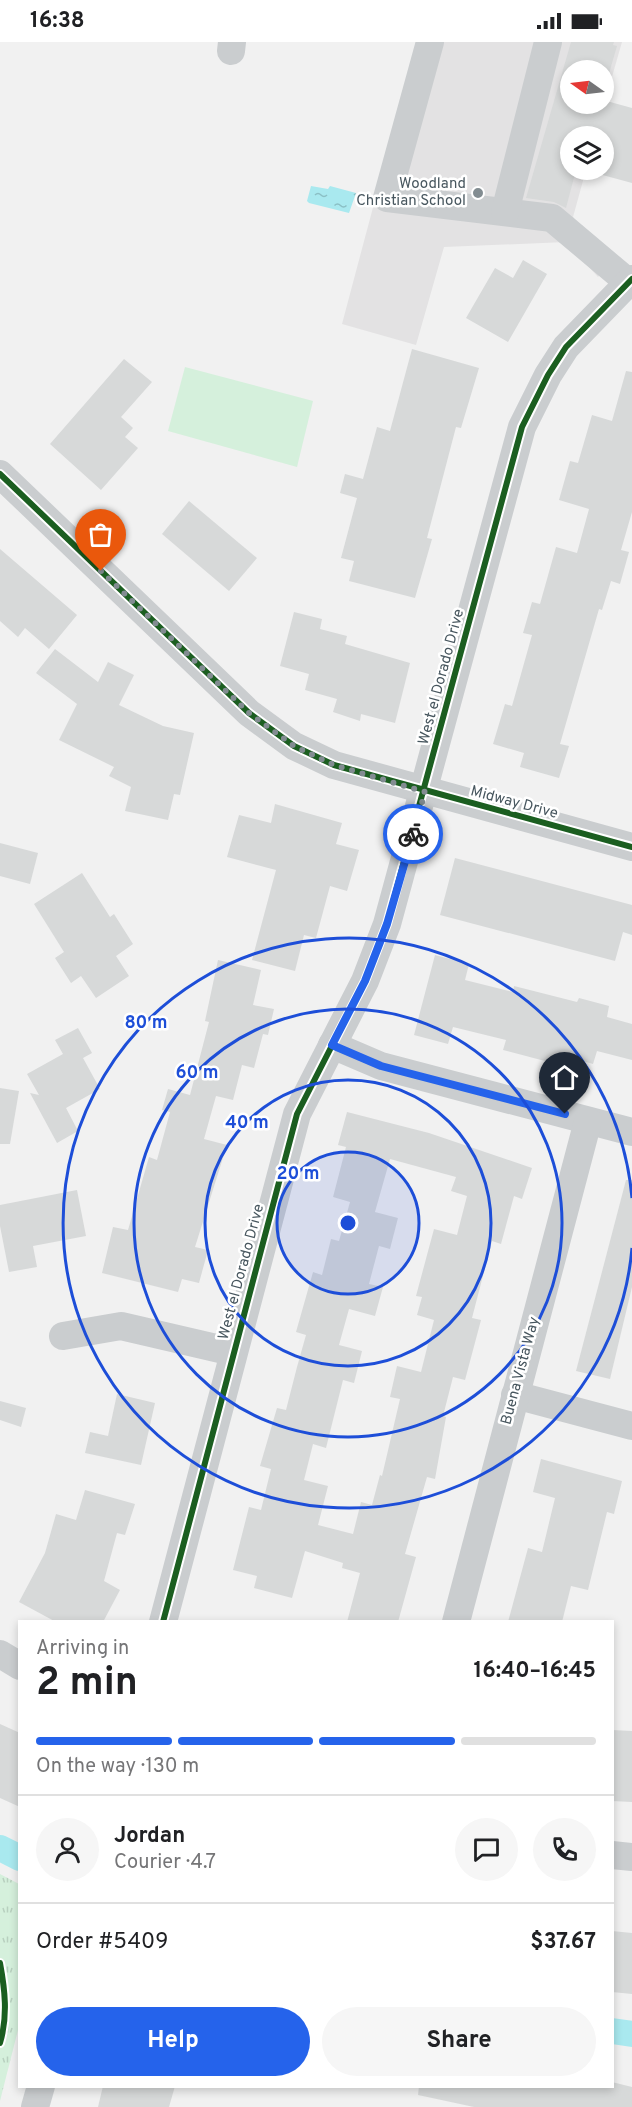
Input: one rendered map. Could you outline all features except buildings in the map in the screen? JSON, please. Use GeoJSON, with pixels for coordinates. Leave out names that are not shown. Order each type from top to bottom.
{"type":"FeatureCollection","features":[{"type":"Feature","properties":{"kind":"street"},"geometry":{"type":"LineString","coordinates":[[430,42],[387,198],[552,218],[630,280]]}},
{"type":"Feature","properties":{"kind":"street"},"geometry":{"type":"LineString","coordinates":[[505,212],[548,42]]}},
{"type":"Feature","properties":{"kind":"street","name":"West el Dorado Drive"},"geometry":{"type":"LineString","coordinates":[[164,1620],[297,1114],[365,981],[387,924],[425,792],[507,476],[522,427],[548,375],[566,347],[630,280]]}},
{"type":"Feature","properties":{"kind":"street","name":"Midway Drive"},"geometry":{"type":"LineString","coordinates":[[1,476],[249,713],[294,746],[334,765],[425,792],[632,847]]}},
{"type":"Feature","properties":{"kind":"street"},"geometry":{"type":"LineString","coordinates":[[332,1045],[381,1066],[632,1132]]}},
{"type":"Feature","properties":{"kind":"street","name":"Buena Vista Way"},"geometry":{"type":"LineString","coordinates":[[457,1620],[588,1121]]}},
{"type":"Feature","properties":{"kind":"street"},"geometry":{"type":"LineString","coordinates":[[63,1336],[121,1326],[233,1352]]}},
{"type":"Feature","properties":{"kind":"street"},"geometry":{"type":"LineString","coordinates":[[515,1395],[632,1426]]}},
{"type":"Feature","properties":{"kind":"street"},"geometry":{"type":"LineString","coordinates":[[0,1654],[18,1665]]}},
{"type":"Feature","properties":{"kind":"street"},"geometry":{"type":"LineString","coordinates":[[614,1855],[632,1857]]}},
{"type":"Feature","properties":{"kind":"street"},"geometry":{"type":"LineString","coordinates":[[35,2107],[40,2088]]}},
{"type":"Feature","properties":{"kind":"shaded area","name":"Woodland Christian School"},"geometry":{"type":"Polygon","coordinates":[[[417,42],[622,42],[614,70],[614,60],[560,60],[560,114],[601,114],[598,126],[560,126],[560,180],[583,180],[573,217],[613,261],[598,277],[566,242],[444,247],[416,345],[342,324],[417,42]]]}},
{"type":"Feature","properties":{"kind":"green space"},"geometry":{"type":"Polygon","coordinates":[[[185,367],[313,401],[297,467],[168,431],[185,367]]]}},
{"type":"Feature","properties":{"kind":"green space"},"geometry":{"type":"Polygon","coordinates":[[[0,1874],[18,1883],[18,2030],[0,2101],[0,1874]]]}},
{"type":"Feature","properties":{"kind":"water"},"geometry":{"type":"Polygon","coordinates":[[[311,186],[328,189],[330,186],[356,193],[349,213],[309,203],[307,201],[311,186]]]}},
{"type":"Feature","properties":{"kind":"waterway"},"geometry":{"type":"LineString","coordinates":[[0,1848],[18,1857]]}},
{"type":"Feature","properties":{"kind":"waterway"},"geometry":{"type":"LineString","coordinates":[[614,2031],[632,2034]]}},
{"type":"Feature","properties":{"kind":"cycle path"},"geometry":{"type":"LineString","coordinates":[[164,1620],[297,1114],[365,981],[387,924],[522,427],[548,375],[566,347],[632,279]]}},
{"type":"Feature","properties":{"kind":"cycle path"},"geometry":{"type":"LineString","coordinates":[[0,474],[249,713],[294,746],[334,765],[632,847]]}},
{"type":"Feature","properties":{"kind":"cycle path"},"geometry":{"type":"LineString","coordinates":[[0,1963],[5,2003],[0,2043]]}},
{"type":"Feature","properties":{"kind":"way so far"},"geometry":{"type":"LineString","coordinates":[[101,571],[249,713],[294,746],[334,765],[425,792],[413,834]]}},
{"type":"Feature","properties":{"kind":"place","name":"Woodland Christian School"},"geometry":{"type":"Point","coordinates":[478,193]}},
{"type":"Feature","properties":{"kind":"route"},"geometry":{"type":"LineString","coordinates":[[413,834],[387,924],[365,981],[332,1045],[381,1066],[565,1114]]}}]}
